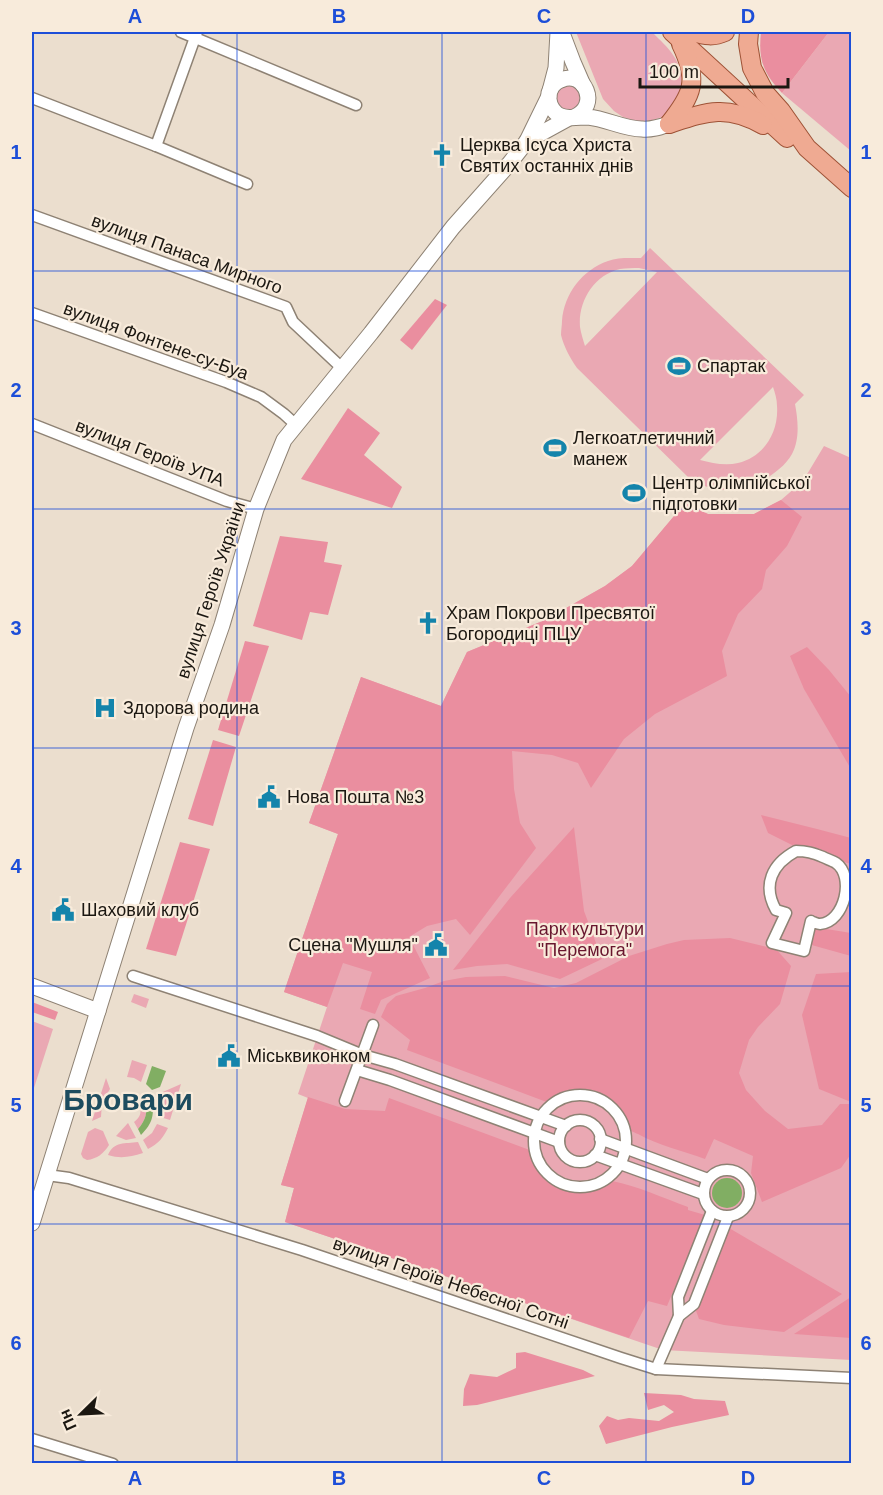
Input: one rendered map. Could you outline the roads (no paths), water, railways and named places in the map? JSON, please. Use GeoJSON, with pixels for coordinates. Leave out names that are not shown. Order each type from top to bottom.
{"type":"FeatureCollection","features":[{"type":"Feature","properties":{"kind":"main road"},"geometry":{"type":"LineString","coordinates":[[559,32],[575,68],[599,109],[619,124]]}},
{"type":"Feature","properties":{"kind":"main road","name":"вулиця Героїв України"},"geometry":{"type":"LineString","coordinates":[[32,1223],[186,728],[222,625],[256,509],[284,440],[453,227],[509,164],[526,141],[549,93],[556,68],[559,32]]}},
{"type":"Feature","properties":{"kind":"main road"},"geometry":{"type":"LineString","coordinates":[[682,33],[706,36],[725,32]]}},
{"type":"Feature","properties":{"kind":"main road"},"geometry":{"type":"LineString","coordinates":[[749,32],[748,44],[752,68],[765,93],[781,111],[790,134]]}},
{"type":"Feature","properties":{"kind":"main road"},"geometry":{"type":"LineString","coordinates":[[669,124],[682,107],[691,86],[692,74],[682,33]]}},
{"type":"Feature","properties":{"kind":"main road"},"geometry":{"type":"LineString","coordinates":[[682,33],[790,134],[852,188]]}},
{"type":"Feature","properties":{"kind":"main road"},"geometry":{"type":"LineString","coordinates":[[571,117],[582,112],[588,99],[585,87],[575,79],[565,78],[556,83],[549,93],[551,106],[563,117],[592,118],[644,129],[658,128],[715,111],[748,117],[790,134]]}},
{"type":"Feature","properties":{"kind":"main road","name":"вулиця Героїв України"},"geometry":{"type":"LineString","coordinates":[[526,141],[571,117]]}},
{"type":"Feature","properties":{"kind":"main road"},"geometry":{"type":"LineString","coordinates":[[32,986],[98,1011]]}},
{"type":"Feature","properties":{"kind":"street"},"geometry":{"type":"LineString","coordinates":[[181,32],[196,34],[356,105]]}},
{"type":"Feature","properties":{"kind":"street"},"geometry":{"type":"LineString","coordinates":[[156,146],[196,34]]}},
{"type":"Feature","properties":{"kind":"street"},"geometry":{"type":"LineString","coordinates":[[32,98],[247,184]]}},
{"type":"Feature","properties":{"kind":"street","name":"вулиця Панаса Мирного"},"geometry":{"type":"LineString","coordinates":[[32,214],[286,308],[293,322],[342,369]]}},
{"type":"Feature","properties":{"kind":"street","name":"вулиця Фонтене-су-Буа"},"geometry":{"type":"LineString","coordinates":[[32,313],[226,382],[261,397],[296,425]]}},
{"type":"Feature","properties":{"kind":"street","name":"вулиця Героїв УПА"},"geometry":{"type":"LineString","coordinates":[[32,424],[227,501],[256,509]]}},
{"type":"Feature","properties":{"kind":"street"},"geometry":{"type":"LineString","coordinates":[[807,850],[838,864],[843,874],[846,887],[845,900],[830,920],[819,924],[811,921],[804,951],[772,943],[786,913],[776,910],[770,896],[770,883],[781,861],[796,851],[807,850]]}},
{"type":"Feature","properties":{"kind":"street"},"geometry":{"type":"LineString","coordinates":[[133,976],[317,1036],[363,1055],[566,1126]]}},
{"type":"Feature","properties":{"kind":"street"},"geometry":{"type":"LineString","coordinates":[[345,1101],[374,1025]]}},
{"type":"Feature","properties":{"kind":"street"},"geometry":{"type":"LineString","coordinates":[[357,1070],[559,1142]]}},
{"type":"Feature","properties":{"kind":"street"},"geometry":{"type":"LineString","coordinates":[[581,1094],[597,1098],[610,1106],[620,1119],[625,1134],[625,1148],[620,1164],[608,1177],[595,1184],[580,1187],[565,1184],[552,1177],[542,1166],[535,1153],[535,1133],[540,1117],[551,1104],[565,1097],[581,1094]]}},
{"type":"Feature","properties":{"kind":"street"},"geometry":{"type":"LineString","coordinates":[[573,1121],[586,1121],[596,1128],[600,1139],[599,1149],[595,1155],[589,1160],[582,1161],[572,1160],[563,1153],[559,1142],[560,1134],[573,1121]]}},
{"type":"Feature","properties":{"kind":"street"},"geometry":{"type":"LineString","coordinates":[[600,1139],[708,1179]]}},
{"type":"Feature","properties":{"kind":"street"},"geometry":{"type":"LineString","coordinates":[[595,1155],[703,1194]]}},
{"type":"Feature","properties":{"kind":"street"},"geometry":{"type":"LineString","coordinates":[[727,1170],[739,1173],[747,1181],[750,1192],[748,1204],[741,1212],[728,1217],[719,1216],[712,1211],[705,1203],[703,1194],[708,1179],[716,1173],[727,1170]]}},
{"type":"Feature","properties":{"kind":"street","name":"вулиця Героїв Небесної Сотні"},"geometry":{"type":"LineString","coordinates":[[47,1175],[69,1179],[302,1250],[656,1369],[852,1378]]}},
{"type":"Feature","properties":{"kind":"street"},"geometry":{"type":"LineString","coordinates":[[656,1369],[679,1316],[678,1297],[712,1211]]}},
{"type":"Feature","properties":{"kind":"street"},"geometry":{"type":"LineString","coordinates":[[679,1316],[694,1304],[728,1217]]}},
{"type":"Feature","properties":{"kind":"street"},"geometry":{"type":"LineString","coordinates":[[32,1439],[113,1464]]}},
{"type":"Feature","properties":{"kind":"place","name":"Церква Ісуса Христа Святих останніх днів"},"geometry":{"type":"Point","coordinates":[442,155]}},
{"type":"Feature","properties":{"kind":"place","name":"Спартак"},"geometry":{"type":"Point","coordinates":[679,366]}},
{"type":"Feature","properties":{"kind":"place","name":"Легкоатлетичний манеж"},"geometry":{"type":"Point","coordinates":[555,448]}},
{"type":"Feature","properties":{"kind":"place","name":"Центр олімпійської підготовки"},"geometry":{"type":"Point","coordinates":[634,493]}},
{"type":"Feature","properties":{"kind":"place","name":"Храм Покрови Пресвятої Богородиці ПЦУ"},"geometry":{"type":"Point","coordinates":[428,623]}},
{"type":"Feature","properties":{"kind":"place","name":"Здорова родина"},"geometry":{"type":"Point","coordinates":[105,708]}},
{"type":"Feature","properties":{"kind":"place","name":"Нова Пошта №3"},"geometry":{"type":"Point","coordinates":[269,797]}},
{"type":"Feature","properties":{"kind":"place","name":"Шаховий клуб"},"geometry":{"type":"Point","coordinates":[63,910]}},
{"type":"Feature","properties":{"kind":"place","name":"Сцена \"Мушля\""},"geometry":{"type":"Point","coordinates":[436,945]}},
{"type":"Feature","properties":{"kind":"place","name":"Міськвиконком"},"geometry":{"type":"Point","coordinates":[229,1056]}},
{"type":"Feature","properties":{"kind":"district","name":"Бровари"},"geometry":{"type":"Point","coordinates":[128,1100]}},
{"type":"Feature","properties":{"kind":"park label","name":"Парк культури \"Перемога\""},"geometry":{"type":"Point","coordinates":[585,939]}}]}
